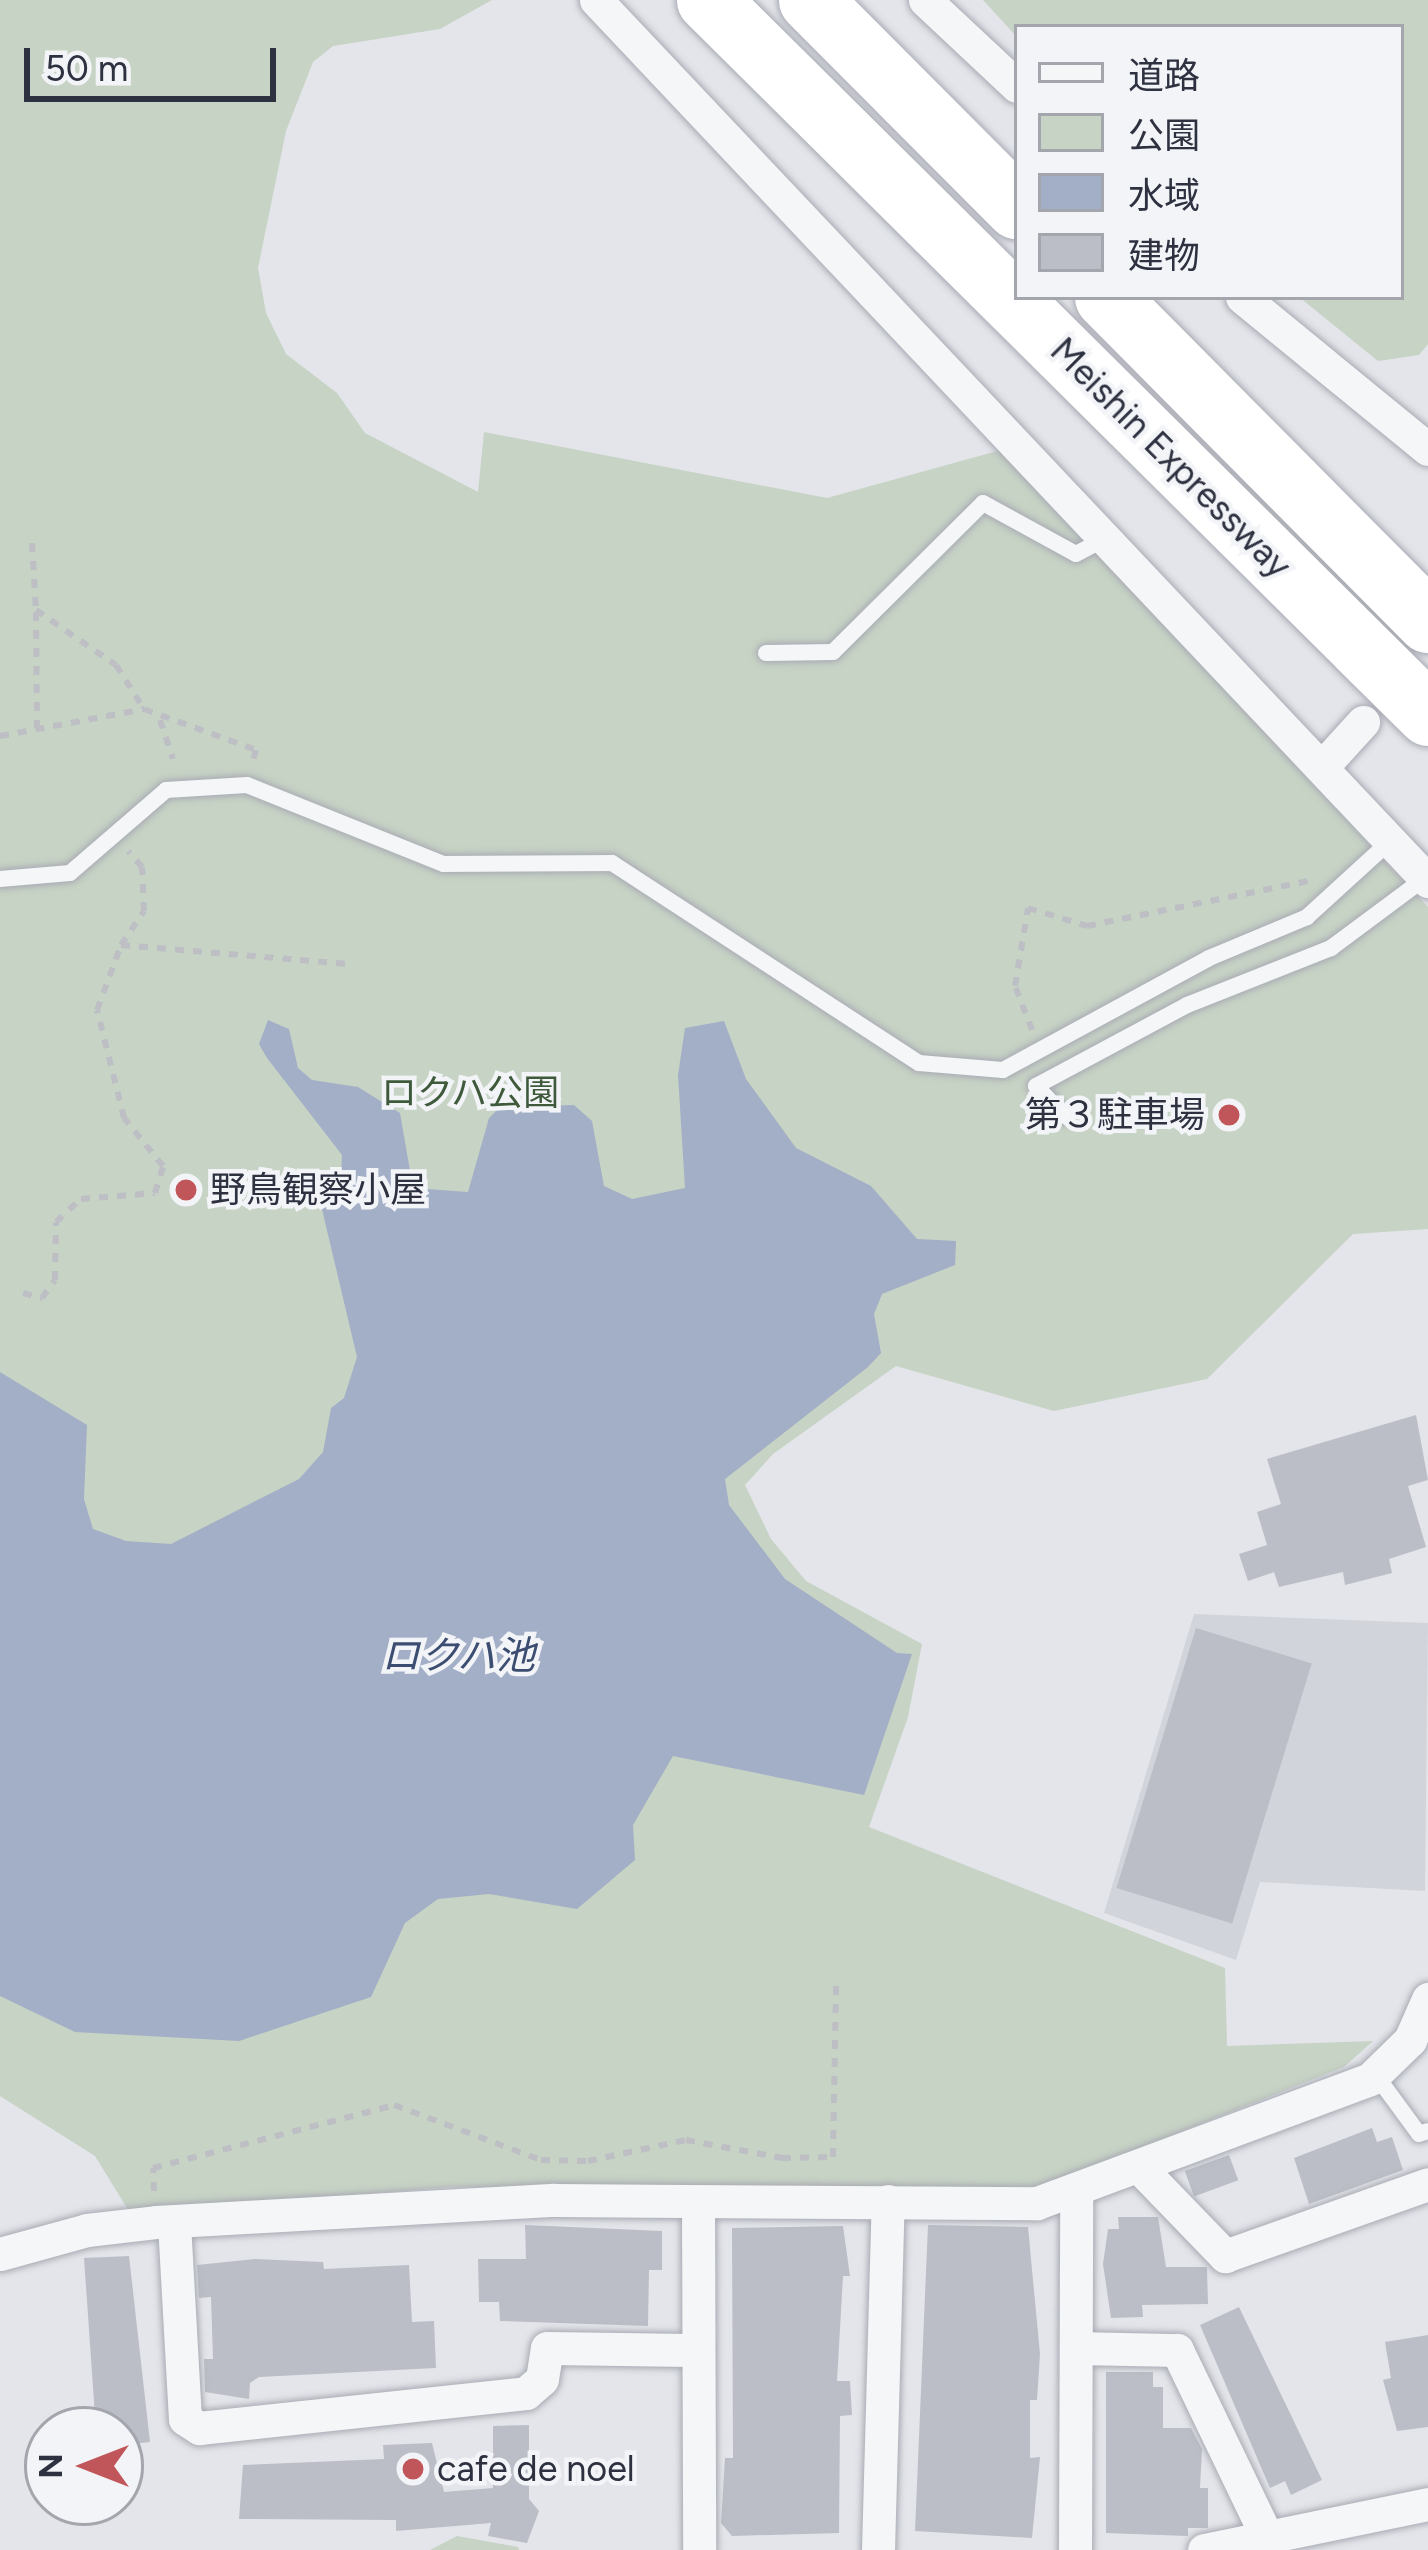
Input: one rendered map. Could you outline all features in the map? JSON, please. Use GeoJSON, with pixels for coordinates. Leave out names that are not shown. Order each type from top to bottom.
{"type":"FeatureCollection","features":[{"type":"Feature","properties":{"kind":"highway","name":"Meishin Expressway"},"geometry":{"type":"LineString","coordinates":[[709,0],[1428,714]]}},
{"type":"Feature","properties":{"kind":"highway"},"geometry":{"type":"LineString","coordinates":[[810,0],[1014,205]]}},
{"type":"Feature","properties":{"kind":"highway","name":"Meishin Expressway"},"geometry":{"type":"LineString","coordinates":[[1109,300],[1428,621]]}},
{"type":"Feature","properties":{"kind":"street"},"geometry":{"type":"LineString","coordinates":[[596,0],[1109,536],[1426,880]]}},
{"type":"Feature","properties":{"kind":"street"},"geometry":{"type":"LineString","coordinates":[[925,0],[1014,83]]}},
{"type":"Feature","properties":{"kind":"street"},"geometry":{"type":"LineString","coordinates":[[1246,300],[1428,449]]}},
{"type":"Feature","properties":{"kind":"street"},"geometry":{"type":"LineString","coordinates":[[1322,767],[1363,722]]}},
{"type":"Feature","properties":{"kind":"street"},"geometry":{"type":"LineString","coordinates":[[0,2254],[87,2230],[554,2200],[1037,2203],[1142,2170],[1375,2074],[1419,2042],[1428,1999]]}},
{"type":"Feature","properties":{"kind":"street"},"geometry":{"type":"LineString","coordinates":[[1142,2170],[1225,2256],[1428,2184]]}},
{"type":"Feature","properties":{"kind":"street"},"geometry":{"type":"LineString","coordinates":[[1075,2550],[1080,2348],[1076,2194]]}},
{"type":"Feature","properties":{"kind":"street"},"geometry":{"type":"LineString","coordinates":[[878,2550],[888,2201]]}},
{"type":"Feature","properties":{"kind":"street"},"geometry":{"type":"LineString","coordinates":[[698,2203],[693,2350],[699,2550]]}},
{"type":"Feature","properties":{"kind":"street"},"geometry":{"type":"LineString","coordinates":[[165,2223],[185,2420],[199,2428],[526,2393],[542,2379],[547,2348],[693,2350]]}},
{"type":"Feature","properties":{"kind":"street"},"geometry":{"type":"LineString","coordinates":[[1080,2348],[1177,2350],[1267,2537]]}},
{"type":"Feature","properties":{"kind":"street"},"geometry":{"type":"LineString","coordinates":[[1204,2550],[1428,2504]]}},
{"type":"Feature","properties":{"kind":"lane"},"geometry":{"type":"LineString","coordinates":[[766,653],[833,652],[983,503],[1076,554],[1109,536]]}},
{"type":"Feature","properties":{"kind":"lane"},"geometry":{"type":"LineString","coordinates":[[0,879],[70,873],[166,790],[247,785],[444,865],[612,862],[919,1064],[1003,1070],[1209,958],[1307,917],[1389,842]]}},
{"type":"Feature","properties":{"kind":"lane"},"geometry":{"type":"LineString","coordinates":[[1064,1116],[1036,1086],[1187,1005],[1331,948],[1426,880]]}},
{"type":"Feature","properties":{"kind":"lane"},"geometry":{"type":"LineString","coordinates":[[1375,2074],[1419,2134],[1428,2131]]}},
{"type":"Feature","properties":{"kind":"path"},"geometry":{"type":"LineString","coordinates":[[32,543],[37,728]]}},
{"type":"Feature","properties":{"kind":"path"},"geometry":{"type":"LineString","coordinates":[[36,610],[116,665],[144,709],[160,720],[256,750]]}},
{"type":"Feature","properties":{"kind":"path"},"geometry":{"type":"LineString","coordinates":[[0,736],[144,709]]}},
{"type":"Feature","properties":{"kind":"path"},"geometry":{"type":"LineString","coordinates":[[160,720],[173,760]]}},
{"type":"Feature","properties":{"kind":"path"},"geometry":{"type":"LineString","coordinates":[[23,1293],[42,1298],[55,1280],[56,1222],[80,1198],[155,1193],[163,1166],[140,1144],[109,1071],[98,1010],[121,945],[144,911],[142,867],[114,835]]}},
{"type":"Feature","properties":{"kind":"path"},"geometry":{"type":"LineString","coordinates":[[1039,1051],[1015,986],[1028,908],[1087,926],[1309,881],[1338,890]]}},
{"type":"Feature","properties":{"kind":"path"},"geometry":{"type":"LineString","coordinates":[[121,945],[345,964]]}},
{"type":"Feature","properties":{"kind":"path"},"geometry":{"type":"LineString","coordinates":[[165,2223],[152,2168],[394,2105],[541,2160],[588,2161],[686,2140],[782,2158],[833,2157],[836,1983]]}},
{"type":"Feature","properties":{"kind":"shaded area"},"geometry":{"type":"Polygon","coordinates":[[[1194,1614],[1428,1623],[1425,1891],[1260,1882],[1236,1960],[1104,1913],[1194,1614]]]}},
{"type":"Feature","properties":{"kind":"green space","name":"ロクハ公園"},"geometry":{"type":"Polygon","coordinates":[[[0,0],[492,0],[440,29],[333,46],[313,62],[286,131],[258,268],[266,313],[286,354],[337,393],[365,433],[478,492],[484,432],[827,498],[1001,450],[1428,907],[1428,1229],[1353,1234],[1207,1379],[1054,1411],[896,1366],[773,1454],[745,1485],[771,1539],[806,1581],[922,1644],[908,1717],[869,1827],[1225,1968],[1227,2046],[1373,2041],[1344,2067],[1041,2187],[450,2187],[130,2213],[95,2156],[0,2096],[0,0]]]}},
{"type":"Feature","properties":{"kind":"green space"},"geometry":{"type":"Polygon","coordinates":[[[983,0],[1428,0],[1428,344],[1419,355],[1378,361],[1303,300],[1404,300],[1404,24],[1014,24],[1014,34],[983,0]]]}},
{"type":"Feature","properties":{"kind":"green space"},"geometry":{"type":"Polygon","coordinates":[[[457,2536],[518,2547],[519,2550],[430,2550],[457,2536]]]}},
{"type":"Feature","properties":{"kind":"water","name":"ロクハ池"},"geometry":{"type":"Polygon","coordinates":[[[268,1020],[289,1029],[298,1068],[312,1080],[358,1087],[400,1113],[413,1188],[468,1192],[489,1118],[500,1107],[574,1105],[592,1121],[604,1186],[632,1199],[685,1188],[678,1075],[685,1028],[724,1021],[746,1079],[796,1148],[871,1186],[917,1239],[956,1241],[955,1265],[882,1294],[874,1314],[881,1353],[868,1367],[725,1479],[729,1505],[785,1579],[897,1653],[912,1654],[864,1795],[673,1756],[633,1825],[635,1860],[577,1909],[489,1894],[438,1899],[405,1923],[371,1997],[239,2041],[75,2032],[0,1996],[0,1372],[87,1425],[84,1499],[93,1529],[126,1541],[171,1544],[299,1479],[323,1452],[331,1408],[344,1398],[357,1357],[321,1205],[341,1174],[342,1155],[259,1044],[268,1020]]]}},
{"type":"Feature","properties":{"kind":"building"},"geometry":{"type":"Polygon","coordinates":[[[1416,1415],[1428,1480],[1408,1486],[1426,1547],[1389,1559],[1392,1573],[1345,1585],[1343,1572],[1279,1587],[1274,1572],[1248,1581],[1239,1554],[1267,1545],[1257,1512],[1281,1504],[1267,1459],[1416,1415]]]}},
{"type":"Feature","properties":{"kind":"building"},"geometry":{"type":"Polygon","coordinates":[[[1196,1628],[1312,1663],[1232,1923],[1116,1888],[1196,1628]]]}},
{"type":"Feature","properties":{"kind":"building"},"geometry":{"type":"Polygon","coordinates":[[[1372,2128],[1377,2142],[1392,2137],[1403,2170],[1309,2204],[1294,2158],[1372,2128]]]}},
{"type":"Feature","properties":{"kind":"building"},"geometry":{"type":"Polygon","coordinates":[[[1229,2155],[1238,2180],[1194,2196],[1185,2171],[1229,2155]]]}},
{"type":"Feature","properties":{"kind":"building"},"geometry":{"type":"Polygon","coordinates":[[[1118,2217],[1158,2217],[1166,2267],[1207,2267],[1208,2304],[1142,2305],[1143,2317],[1111,2318],[1103,2264],[1108,2229],[1119,2229],[1118,2217]]]}},
{"type":"Feature","properties":{"kind":"building"},"geometry":{"type":"Polygon","coordinates":[[[525,2225],[662,2231],[662,2270],[649,2270],[648,2326],[500,2321],[499,2302],[479,2302],[478,2259],[526,2259],[525,2225]]]}},
{"type":"Feature","properties":{"kind":"building"},"geometry":{"type":"Polygon","coordinates":[[[928,2225],[1028,2227],[1040,2354],[1037,2400],[1030,2400],[1030,2458],[1040,2457],[1032,2538],[915,2531],[928,2225]]]}},
{"type":"Feature","properties":{"kind":"building"},"geometry":{"type":"Polygon","coordinates":[[[843,2226],[850,2276],[843,2276],[837,2381],[850,2381],[852,2415],[840,2416],[839,2533],[732,2536],[721,2523],[725,2458],[733,2458],[732,2228],[843,2226]]]}},
{"type":"Feature","properties":{"kind":"building"},"geometry":{"type":"Polygon","coordinates":[[[129,2256],[150,2442],[144,2443],[144,2406],[94,2406],[84,2258],[129,2256]]]}},
{"type":"Feature","properties":{"kind":"building"},"geometry":{"type":"Polygon","coordinates":[[[255,2259],[323,2262],[324,2269],[409,2265],[412,2322],[434,2321],[436,2368],[259,2377],[250,2383],[249,2399],[205,2392],[204,2359],[213,2359],[211,2297],[199,2298],[197,2265],[255,2259]]]}},
{"type":"Feature","properties":{"kind":"building"},"geometry":{"type":"Polygon","coordinates":[[[1239,2307],[1322,2480],[1291,2495],[1285,2481],[1270,2488],[1200,2325],[1239,2307]]]}},
{"type":"Feature","properties":{"kind":"building"},"geometry":{"type":"Polygon","coordinates":[[[1428,2335],[1428,2427],[1397,2431],[1383,2380],[1391,2378],[1385,2342],[1428,2335]]]}},
{"type":"Feature","properties":{"kind":"building"},"geometry":{"type":"Polygon","coordinates":[[[1106,2372],[1153,2372],[1153,2387],[1163,2387],[1163,2428],[1191,2428],[1202,2449],[1200,2488],[1208,2488],[1208,2528],[1188,2528],[1188,2536],[1106,2533],[1106,2372]]]}},
{"type":"Feature","properties":{"kind":"building"},"geometry":{"type":"Polygon","coordinates":[[[529,2425],[529,2499],[539,2511],[527,2543],[488,2536],[491,2523],[396,2531],[396,2520],[239,2519],[243,2465],[384,2459],[383,2445],[432,2443],[444,2492],[493,2488],[493,2426],[529,2425]]]}},
{"type":"Feature","properties":{"kind":"place","name":"第３駐車場"},"geometry":{"type":"Point","coordinates":[1229,1115]}},
{"type":"Feature","properties":{"kind":"place","name":"野鳥観察小屋"},"geometry":{"type":"Point","coordinates":[186,1190]}},
{"type":"Feature","properties":{"kind":"place","name":"cafe de noel"},"geometry":{"type":"Point","coordinates":[413,2469]}}]}
